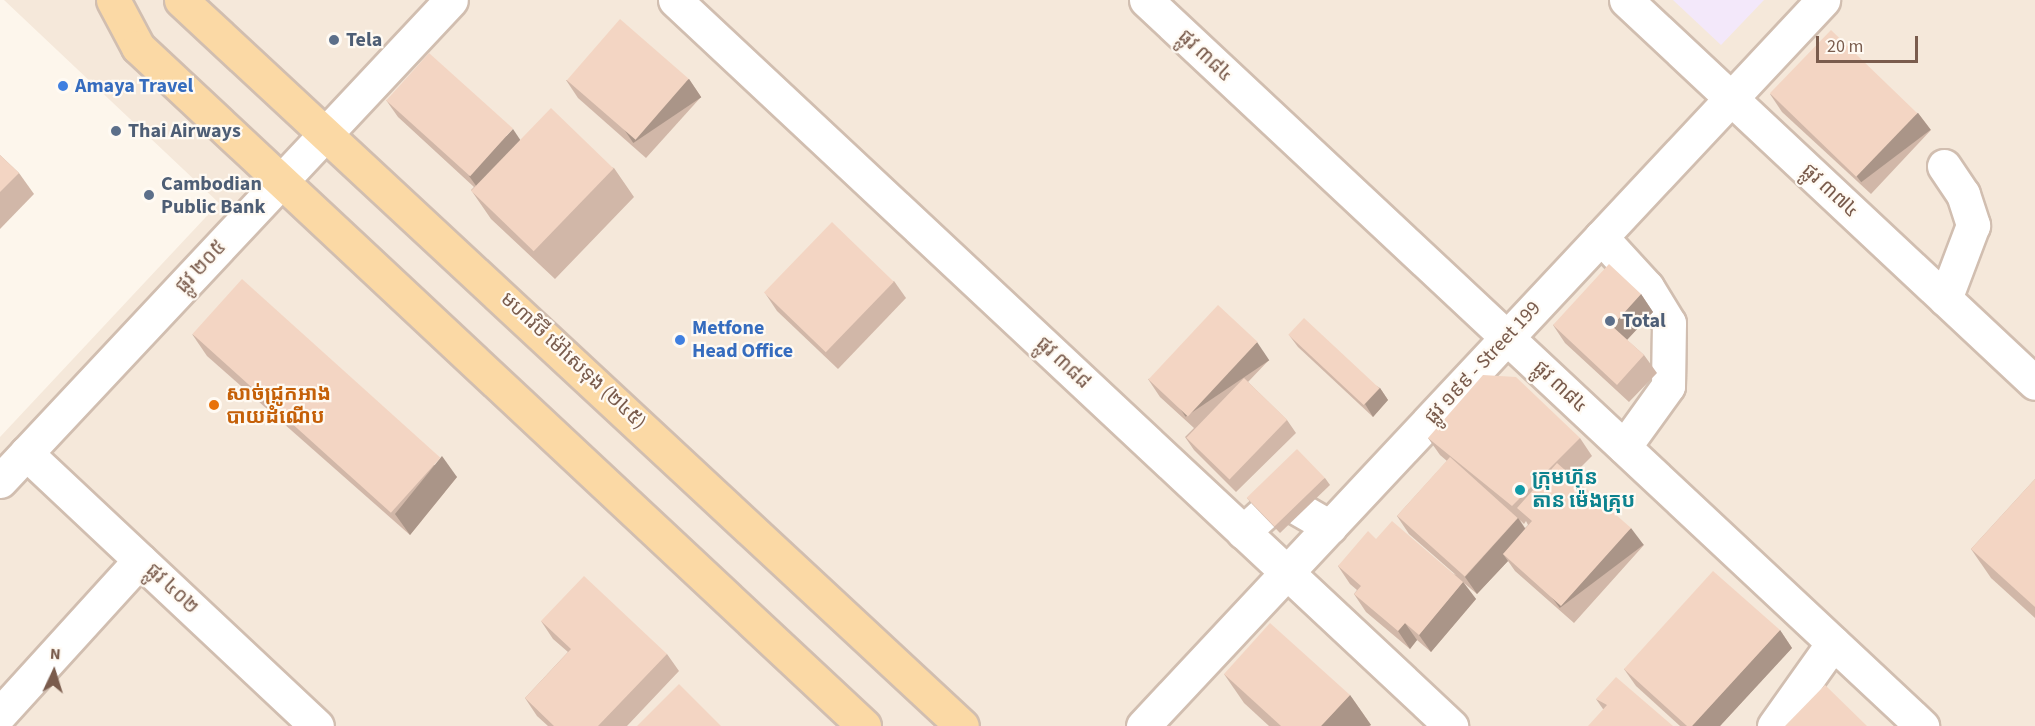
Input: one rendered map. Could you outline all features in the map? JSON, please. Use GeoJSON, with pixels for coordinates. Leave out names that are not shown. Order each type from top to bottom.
{"type":"FeatureCollection","features":[{"type":"Feature","properties":{"kind":"main road"},"geometry":{"type":"LineString","coordinates":[[113,0],[138,47],[864,726]]}},
{"type":"Feature","properties":{"kind":"main road","name":"មហាវិថី ម៉ៅសេទុង (២៤៥)"},"geometry":{"type":"LineString","coordinates":[[181,0],[328,131],[962,726]]}},
{"type":"Feature","properties":{"kind":"street","name":"ផ្លូវ ២០៥"},"geometry":{"type":"LineString","coordinates":[[0,481],[451,0]]}},
{"type":"Feature","properties":{"kind":"street","name":"ផ្លូវ ៣៨៨"},"geometry":{"type":"LineString","coordinates":[[675,0],[1451,726]]}},
{"type":"Feature","properties":{"kind":"street","name":"ផ្លូវ ៣៨៤"},"geometry":{"type":"LineString","coordinates":[[1146,0],[1922,726]]}},
{"type":"Feature","properties":{"kind":"street","name":"ផ្លូវ ៣៧៤"},"geometry":{"type":"LineString","coordinates":[[1626,0],[2035,383]]}},
{"type":"Feature","properties":{"kind":"street","name":"ផ្លូវ ១៩៩ - Street 199"},"geometry":{"type":"LineString","coordinates":[[1143,726],[1823,0]]}},
{"type":"Feature","properties":{"kind":"street"},"geometry":{"type":"LineString","coordinates":[[1944,166],[1963,194],[1973,225],[1946,299]]}},
{"type":"Feature","properties":{"kind":"street"},"geometry":{"type":"LineString","coordinates":[[1601,237],[1647,287],[1669,323],[1668,386],[1624,447]]}},
{"type":"Feature","properties":{"kind":"street","name":"ផ្លូវ ៤០២"},"geometry":{"type":"LineString","coordinates":[[26,453],[317,726]]}},
{"type":"Feature","properties":{"kind":"street"},"geometry":{"type":"LineString","coordinates":[[1243,532],[1274,504],[1285,501],[1330,527]]}},
{"type":"Feature","properties":{"kind":"street"},"geometry":{"type":"LineString","coordinates":[[0,714],[140,560]]}},
{"type":"Feature","properties":{"kind":"street"},"geometry":{"type":"LineString","coordinates":[[1774,726],[1833,643]]}},
{"type":"Feature","properties":{"kind":"shaded area"},"geometry":{"type":"Polygon","coordinates":[[[4,0],[2035,0],[2035,726],[0,726],[0,437],[219,203],[4,0]]]}},
{"type":"Feature","properties":{"kind":"shaded area"},"geometry":{"type":"Polygon","coordinates":[[[1673,0],[1764,0],[1721,45],[1673,0]]]}},
{"type":"Feature","properties":{"kind":"building"},"geometry":{"type":"Polygon","coordinates":[[[620,19],[689,79],[636,140],[567,80],[620,19]]]}},
{"type":"Feature","properties":{"kind":"building"},"geometry":{"type":"Polygon","coordinates":[[[1831,30],[1917,113],[1856,177],[1770,93],[1831,30]]]}},
{"type":"Feature","properties":{"kind":"building"},"geometry":{"type":"Polygon","coordinates":[[[429,53],[513,129],[470,176],[386,101],[429,53]]]}},
{"type":"Feature","properties":{"kind":"building"},"geometry":{"type":"Polygon","coordinates":[[[551,108],[614,168],[534,251],[471,191],[551,108]]]}},
{"type":"Feature","properties":{"kind":"building"},"geometry":{"type":"Polygon","coordinates":[[[0,155],[19,173],[0,192],[0,155]]]}},
{"type":"Feature","properties":{"kind":"building"},"geometry":{"type":"Polygon","coordinates":[[[832,222],[894,282],[826,352],[764,292],[832,222]]]}},
{"type":"Feature","properties":{"kind":"building"},"geometry":{"type":"Polygon","coordinates":[[[1609,264],[1641,294],[1612,326],[1644,355],[1617,385],[1553,325],[1609,264]]]}},
{"type":"Feature","properties":{"kind":"building"},"geometry":{"type":"Polygon","coordinates":[[[242,279],[440,458],[391,513],[192,334],[242,279]]]}},
{"type":"Feature","properties":{"kind":"building"},"geometry":{"type":"Polygon","coordinates":[[[1218,305],[1257,342],[1188,416],[1148,380],[1218,305]]]}},
{"type":"Feature","properties":{"kind":"building"},"geometry":{"type":"Polygon","coordinates":[[[1304,318],[1379,388],[1364,405],[1288,335],[1304,318]]]}},
{"type":"Feature","properties":{"kind":"building","name":"ក្រុមហ៊ុន តាន ម៉េងគ្រុប"},"geometry":{"type":"Polygon","coordinates":[[[1483,375],[1516,377],[1580,438],[1512,506],[1428,438],[1483,375]]]}},
{"type":"Feature","properties":{"kind":"building"},"geometry":{"type":"Polygon","coordinates":[[[1244,378],[1287,420],[1230,479],[1186,438],[1244,378]]]}},
{"type":"Feature","properties":{"kind":"building"},"geometry":{"type":"Polygon","coordinates":[[[1297,449],[1325,478],[1274,526],[1247,498],[1297,449]]]}},
{"type":"Feature","properties":{"kind":"building"},"geometry":{"type":"Polygon","coordinates":[[[1450,457],[1518,518],[1465,577],[1397,516],[1450,457]]]}},
{"type":"Feature","properties":{"kind":"building"},"geometry":{"type":"Polygon","coordinates":[[[1557,463],[1631,528],[1561,606],[1503,554],[1532,521],[1517,508],[1557,463]]]}},
{"type":"Feature","properties":{"kind":"building"},"geometry":{"type":"Polygon","coordinates":[[[2035,479],[2035,607],[1971,549],[2035,479]]]}},
{"type":"Feature","properties":{"kind":"building"},"geometry":{"type":"Polygon","coordinates":[[[1392,521],[1463,582],[1419,635],[1405,623],[1398,631],[1354,594],[1361,586],[1338,566],[1368,531],[1376,539],[1392,521]]]}},
{"type":"Feature","properties":{"kind":"building"},"geometry":{"type":"Polygon","coordinates":[[[1713,571],[1780,630],[1692,726],[1687,726],[1624,669],[1713,571]]]}},
{"type":"Feature","properties":{"kind":"building"},"geometry":{"type":"Polygon","coordinates":[[[584,576],[667,654],[598,726],[554,726],[525,698],[571,649],[541,621],[584,576]]]}},
{"type":"Feature","properties":{"kind":"building"},"geometry":{"type":"Polygon","coordinates":[[[1270,623],[1350,695],[1321,726],[1281,726],[1224,674],[1270,623]]]}},
{"type":"Feature","properties":{"kind":"building"},"geometry":{"type":"Polygon","coordinates":[[[1616,677],[1673,726],[1588,726],[1607,705],[1596,699],[1616,677]]]}},
{"type":"Feature","properties":{"kind":"building"},"geometry":{"type":"Polygon","coordinates":[[[679,684],[721,726],[637,726],[679,684]]]}},
{"type":"Feature","properties":{"kind":"building"},"geometry":{"type":"Polygon","coordinates":[[[1825,685],[1867,726],[1785,726],[1825,685]]]}},
{"type":"Feature","properties":{"kind":"place","name":"Tela"},"geometry":{"type":"Point","coordinates":[334,40]}},
{"type":"Feature","properties":{"kind":"place","name":"Amaya Travel"},"geometry":{"type":"Point","coordinates":[63,86]}},
{"type":"Feature","properties":{"kind":"place","name":"Thai Airways"},"geometry":{"type":"Point","coordinates":[116,131]}},
{"type":"Feature","properties":{"kind":"place","name":"Cambodian Public Bank"},"geometry":{"type":"Point","coordinates":[149,195]}},
{"type":"Feature","properties":{"kind":"place","name":"Total"},"geometry":{"type":"Point","coordinates":[1610,321]}},
{"type":"Feature","properties":{"kind":"place","name":"Metfone Head Office"},"geometry":{"type":"Point","coordinates":[680,340]}},
{"type":"Feature","properties":{"kind":"place","name":"សាច់ជ្រូកអាង បាយដំណើប"},"geometry":{"type":"Point","coordinates":[214,405]}},
{"type":"Feature","properties":{"kind":"place","name":"ក្រុមហ៊ុន តាន ម៉េងគ្រុប"},"geometry":{"type":"Point","coordinates":[1520,490]}}]}
